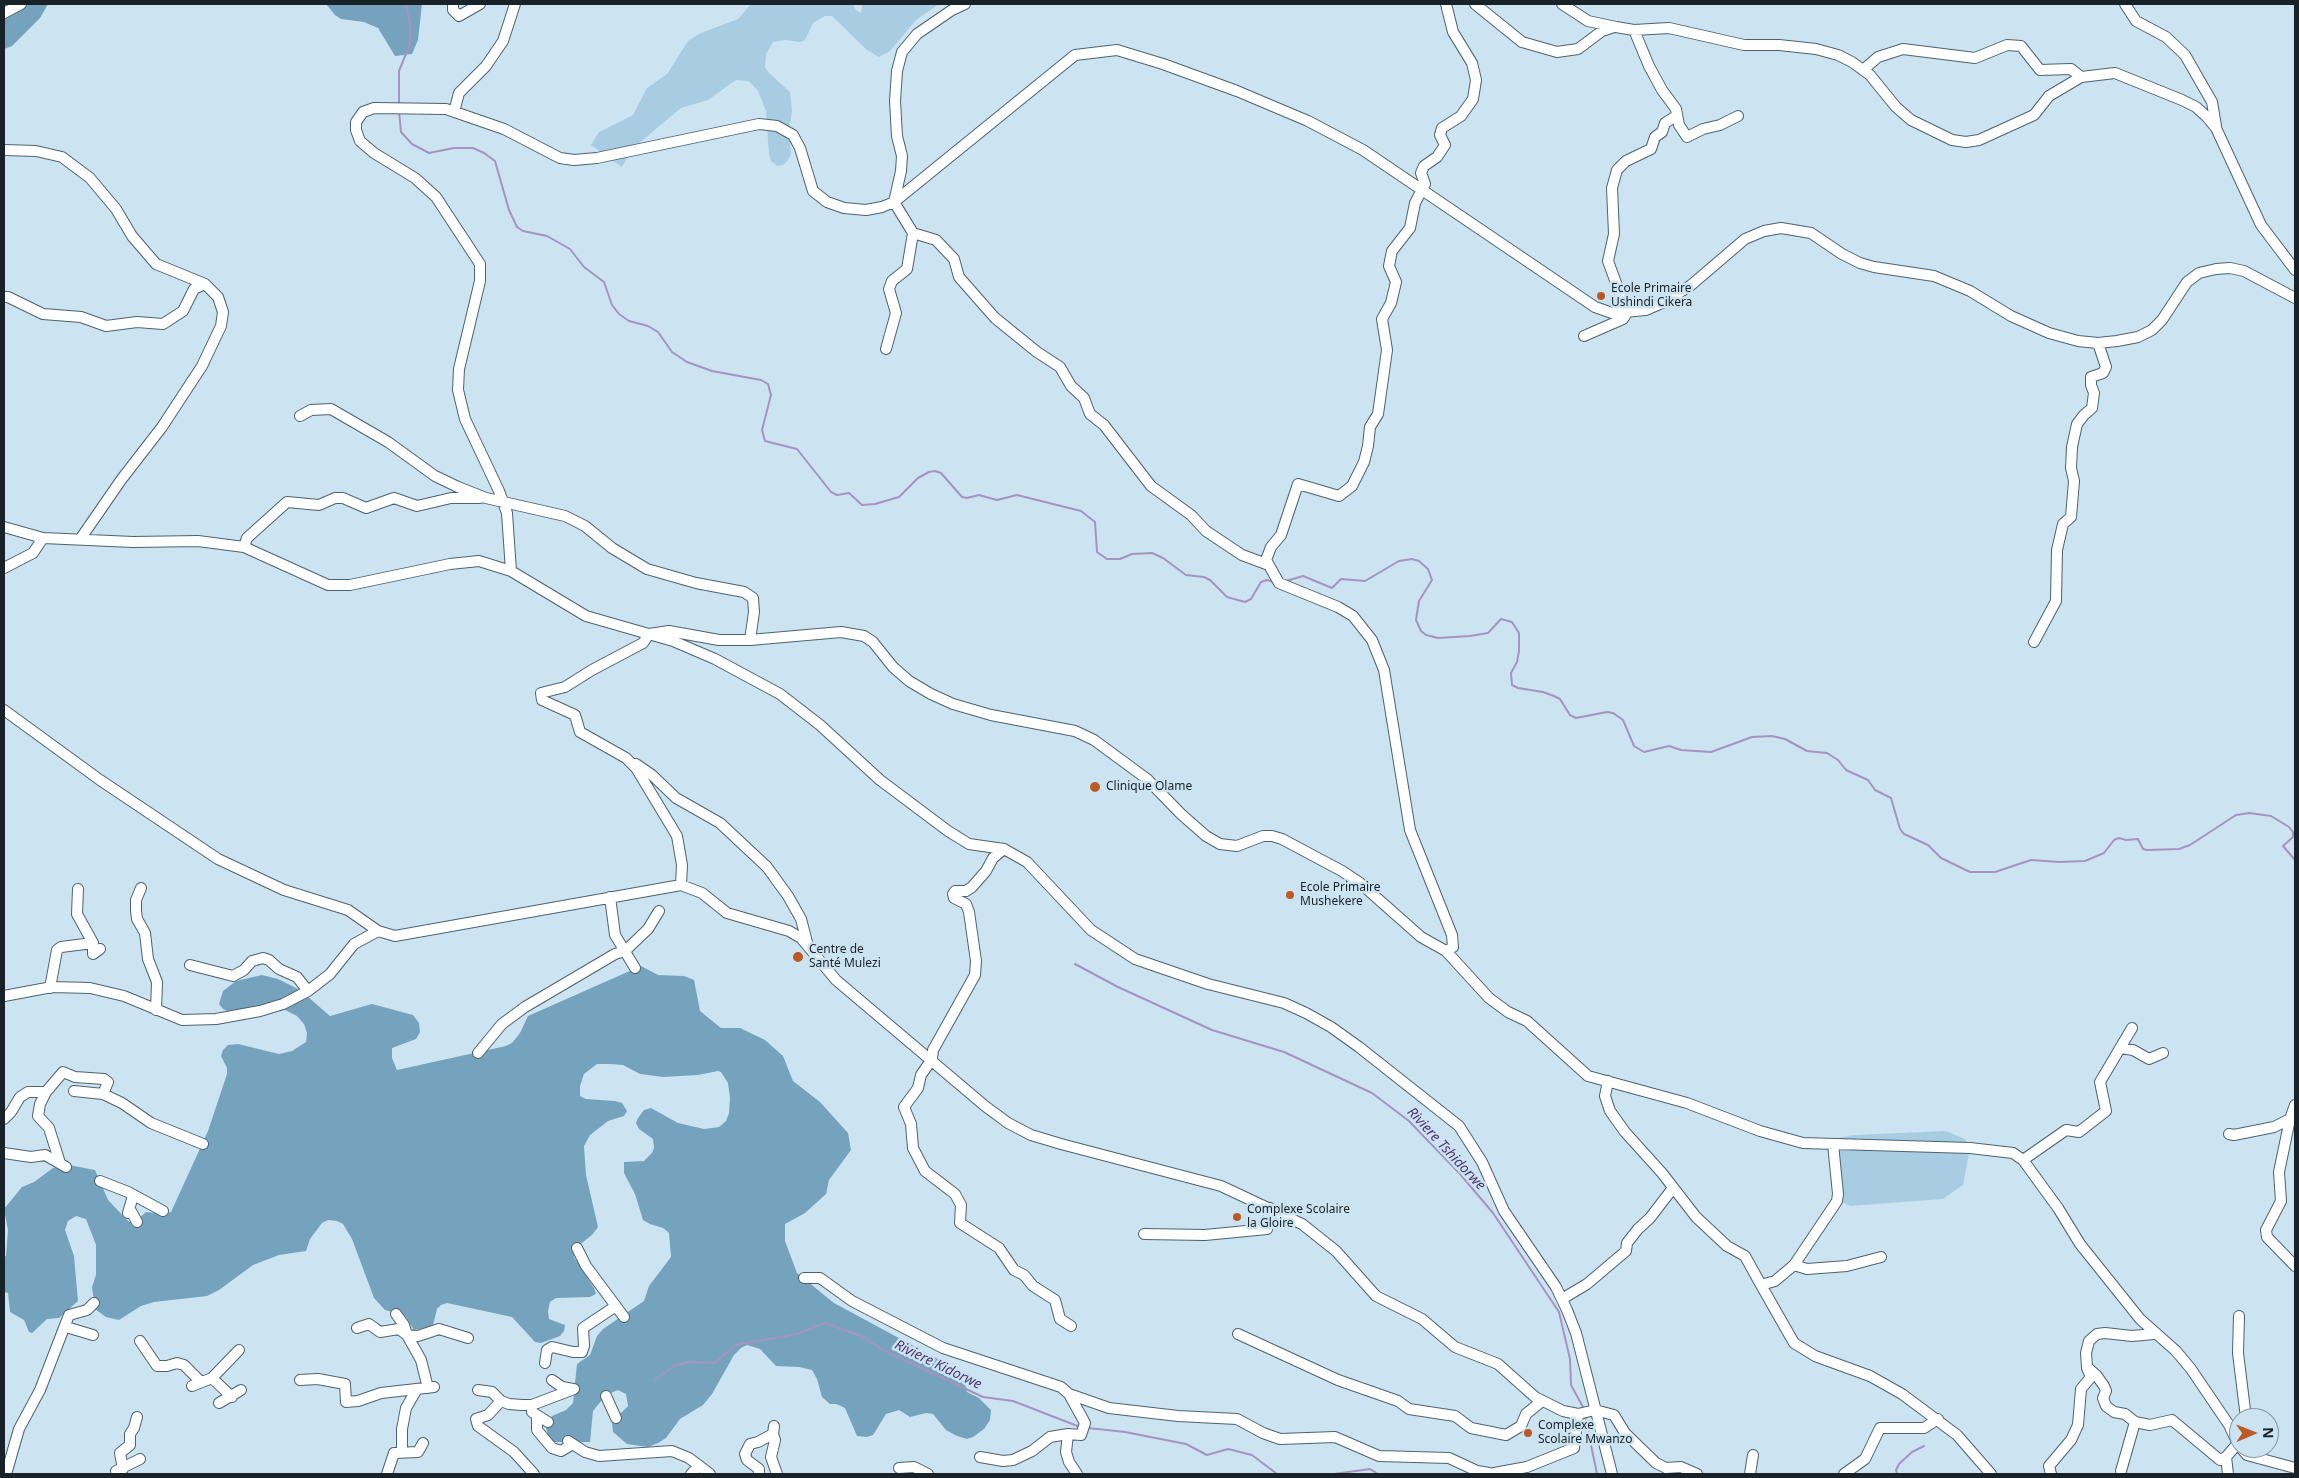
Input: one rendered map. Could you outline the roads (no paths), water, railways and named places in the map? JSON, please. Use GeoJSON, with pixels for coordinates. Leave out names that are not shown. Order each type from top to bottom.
{"type":"FeatureCollection","features":[{"type":"Feature","properties":{"kind":"street"},"geometry":{"type":"LineString","coordinates":[[4,13],[21,4]]}},
{"type":"Feature","properties":{"kind":"street"},"geometry":{"type":"LineString","coordinates":[[453,4],[453,10],[459,16],[480,4]]}},
{"type":"Feature","properties":{"kind":"street"},"geometry":{"type":"LineString","coordinates":[[454,112],[459,93],[486,66],[503,41],[515,4]]}},
{"type":"Feature","properties":{"kind":"street"},"geometry":{"type":"LineString","coordinates":[[886,349],[896,313],[889,289],[892,281],[907,269],[913,233],[894,202],[901,171],[902,156],[897,136],[895,101],[897,71],[902,52],[917,34],[952,10],[965,4]]}},
{"type":"Feature","properties":{"kind":"street"},"geometry":{"type":"LineString","coordinates":[[1446,4],[1453,32],[1472,64],[1476,80],[1473,100],[1462,116],[1442,128],[1440,135],[1445,145],[1437,157],[1424,166],[1421,173],[1425,184],[1415,202],[1410,228],[1392,250],[1388,266],[1396,282],[1391,303],[1382,319],[1387,350],[1378,414],[1370,427],[1364,462],[1352,486],[1339,496],[1298,484],[1281,535],[1271,547],[1266,560],[1279,583],[1338,607],[1353,616],[1372,640],[1384,670],[1410,830],[1452,935],[1453,947],[1446,951]]}},
{"type":"Feature","properties":{"kind":"street"},"geometry":{"type":"LineString","coordinates":[[1475,4],[1522,42],[1557,52],[1578,49],[1602,31],[1616,27]]}},
{"type":"Feature","properties":{"kind":"street"},"geometry":{"type":"LineString","coordinates":[[1562,4],[1588,21],[1616,27],[1634,30],[1669,28],[1744,46],[1779,45],[1816,49],[1838,55],[1870,75],[1896,107],[1911,120],[1952,140],[1966,142],[1979,140],[2034,115],[2049,96],[2082,77],[2115,73],[2196,107],[2216,128]]}},
{"type":"Feature","properties":{"kind":"street"},"geometry":{"type":"LineString","coordinates":[[2125,4],[2136,21],[2166,37],[2185,55],[2212,102],[2216,128],[2261,226],[2295,270]]}},
{"type":"Feature","properties":{"kind":"street"},"geometry":{"type":"LineString","coordinates":[[1634,30],[1649,66],[1662,90],[1676,109],[1676,116],[1687,137],[1703,129],[1720,126],[1738,116]]}},
{"type":"Feature","properties":{"kind":"street"},"geometry":{"type":"LineString","coordinates":[[1863,70],[1878,57],[1903,49],[1975,58],[2007,45],[2021,46],[2040,70],[2071,69],[2082,77]]}},
{"type":"Feature","properties":{"kind":"street"},"geometry":{"type":"LineString","coordinates":[[511,571],[510,540],[503,501],[466,419],[458,390],[459,369],[480,281],[480,264],[436,197],[415,178],[374,153],[360,141],[356,130],[356,122],[363,112],[374,108],[395,107],[454,112],[504,129],[560,158],[574,160],[597,158],[759,124],[777,126],[793,135],[800,148],[814,191],[827,202],[844,208],[866,210],[882,207],[894,202],[1075,55],[1117,50],[1163,64],[1237,91],[1308,121],[1363,150],[1595,307],[1612,313],[1646,310],[1662,303],[1690,286],[1745,239],[1781,228],[1811,234],[1860,263],[1874,267],[1934,276],[1970,290],[2011,316],[2049,333],[2078,341],[2098,343],[2138,337],[2152,330],[2162,320],[2187,282],[2199,273],[2216,269],[2230,268],[2244,271],[2295,298]]}},
{"type":"Feature","properties":{"kind":"street"},"geometry":{"type":"LineString","coordinates":[[1627,313],[1608,261],[1614,234],[1612,188],[1616,170],[1626,161],[1652,148],[1655,136],[1662,132],[1665,123],[1676,116]]}},
{"type":"Feature","properties":{"kind":"street"},"geometry":{"type":"LineString","coordinates":[[4,150],[36,151],[62,157],[95,184],[116,209],[140,247],[156,264],[204,284],[218,297],[223,312],[221,326],[202,366],[162,427],[121,480],[81,538]]}},
{"type":"Feature","properties":{"kind":"street"},"geometry":{"type":"LineString","coordinates":[[913,233],[936,240],[954,259],[959,277],[995,318],[1037,352],[1060,367],[1071,386],[1084,398],[1090,414],[1104,425],[1151,486],[1191,515],[1206,531],[1242,555],[1269,565]]}},
{"type":"Feature","properties":{"kind":"street"},"geometry":{"type":"LineString","coordinates":[[4,297],[8,297],[44,314],[80,317],[106,326],[137,322],[163,324],[183,311],[194,289],[204,284]]}},
{"type":"Feature","properties":{"kind":"street"},"geometry":{"type":"LineString","coordinates":[[1584,336],[1623,319],[1627,313]]}},
{"type":"Feature","properties":{"kind":"street"},"geometry":{"type":"LineString","coordinates":[[2034,642],[2056,601],[2057,550],[2063,524],[2071,517],[2074,481],[2071,468],[2072,447],[2077,424],[2092,408],[2094,394],[2091,377],[2104,373],[2106,367],[2098,343]]}},
{"type":"Feature","properties":{"kind":"street"},"geometry":{"type":"LineString","coordinates":[[300,416],[310,410],[331,409],[388,442],[435,476],[486,498]]}},
{"type":"Feature","properties":{"kind":"street"},"geometry":{"type":"LineString","coordinates":[[244,547],[248,538],[287,502],[319,506],[335,498],[343,498],[366,508],[394,498],[417,506],[451,498],[486,498],[503,501],[565,516],[585,526],[612,548],[647,569],[696,583],[744,592],[753,598],[754,612],[750,640]]}},
{"type":"Feature","properties":{"kind":"street"},"geometry":{"type":"LineString","coordinates":[[4,527],[43,538],[81,538],[133,542],[198,541],[244,547],[328,585],[350,585],[479,560],[511,571],[586,616],[673,642],[715,659],[780,694],[820,725],[880,780],[948,831],[970,844],[1004,849],[1027,862],[1091,930],[1136,958],[1208,984],[1284,1003],[1306,1013],[1360,1047],[1459,1126],[1482,1162],[1504,1211],[1556,1287],[1562,1299],[1576,1333],[1612,1474]]}},
{"type":"Feature","properties":{"kind":"street"},"geometry":{"type":"LineString","coordinates":[[4,568],[33,553],[43,538]]}},
{"type":"Feature","properties":{"kind":"street"},"geometry":{"type":"LineString","coordinates":[[808,947],[801,920],[788,896],[767,867],[720,823],[676,798],[652,775],[626,758],[580,732],[574,715],[542,700],[541,693],[566,687],[592,670],[643,643],[649,634],[669,631],[719,640],[750,640],[841,632],[864,636],[873,642],[893,667],[910,682],[953,704],[991,715],[1075,731],[1094,740],[1148,779],[1181,814],[1206,836],[1220,844],[1237,846],[1258,838],[1272,836],[1282,839],[1314,856],[1360,883],[1404,924],[1421,937],[1446,951],[1498,1006],[1527,1020],[1588,1076],[1687,1102],[1784,1139],[1818,1145],[1986,1150],[2013,1153],[2023,1160],[2058,1208],[2080,1244],[2140,1319],[2154,1334],[2176,1351],[2229,1425]]}},
{"type":"Feature","properties":{"kind":"street"},"geometry":{"type":"LineString","coordinates":[[4,710],[69,758],[218,859],[284,890],[348,910],[378,931],[395,936],[414,934],[526,911],[568,906],[681,885],[702,893],[727,913],[788,931],[801,938],[836,980],[932,1059],[985,1106],[1008,1123],[1031,1135],[1222,1186],[1302,1224],[1322,1238],[1350,1265],[1376,1296],[1422,1319],[1455,1347],[1492,1360],[1505,1368],[1535,1397],[1563,1411],[1578,1414],[1595,1410],[1614,1415],[1625,1433],[1656,1463],[1666,1468],[1681,1468],[1697,1474]]}},
{"type":"Feature","properties":{"kind":"street"},"geometry":{"type":"LineString","coordinates":[[626,758],[636,768],[677,836],[682,865],[681,885]]}},
{"type":"Feature","properties":{"kind":"street"},"geometry":{"type":"LineString","coordinates":[[1004,849],[993,858],[986,871],[972,887],[966,891],[955,891],[953,894],[954,898],[966,904],[969,912],[976,961],[975,975],[933,1050],[932,1059],[921,1074],[918,1088],[904,1107],[912,1124],[912,1148],[925,1171],[955,1194],[961,1205],[960,1223],[999,1248],[1014,1270],[1024,1275],[1033,1286],[1055,1300],[1060,1319],[1071,1326]]}},
{"type":"Feature","properties":{"kind":"street"},"geometry":{"type":"LineString","coordinates":[[141,888],[136,900],[136,911],[137,919],[145,933],[148,960],[157,982],[156,1010]]}},
{"type":"Feature","properties":{"kind":"street"},"geometry":{"type":"LineString","coordinates":[[50,988],[57,950],[61,947],[96,946],[77,914],[78,889]]}},
{"type":"Feature","properties":{"kind":"street"},"geometry":{"type":"LineString","coordinates":[[610,897],[615,934],[635,968]]}},
{"type":"Feature","properties":{"kind":"street"},"geometry":{"type":"LineString","coordinates":[[478,1054],[502,1024],[525,1007],[615,954],[625,951],[648,930],[660,911]]}},
{"type":"Feature","properties":{"kind":"street"},"geometry":{"type":"LineString","coordinates":[[4,996],[50,988],[90,988],[124,996],[182,1020],[216,1019],[260,1011],[282,1004],[308,991],[330,974],[354,944],[378,931]]}},
{"type":"Feature","properties":{"kind":"street"},"geometry":{"type":"LineString","coordinates":[[190,965],[233,976],[244,970],[252,961],[262,958],[269,960],[279,970],[297,977],[308,991]]}},
{"type":"Feature","properties":{"kind":"street"},"geometry":{"type":"LineString","coordinates":[[2023,1160],[2066,1130],[2079,1132],[2106,1111],[2100,1082],[2132,1028]]}},
{"type":"Feature","properties":{"kind":"street"},"geometry":{"type":"LineString","coordinates":[[2121,1048],[2133,1050],[2149,1059],[2163,1053]]}},
{"type":"Feature","properties":{"kind":"street"},"geometry":{"type":"LineString","coordinates":[[4,1142],[5,1153],[26,1156],[45,1155],[63,1165],[49,1128],[38,1116],[40,1104],[46,1092],[63,1072],[75,1077],[104,1079],[108,1082],[103,1094]]}},
{"type":"Feature","properties":{"kind":"street"},"geometry":{"type":"LineString","coordinates":[[1608,1081],[1606,1096],[1610,1111],[1625,1132],[1696,1217],[1727,1246],[1744,1256],[1794,1343],[1824,1360],[1852,1368],[1884,1383],[1938,1419],[1963,1441],[1991,1474]]}},
{"type":"Feature","properties":{"kind":"street"},"geometry":{"type":"LineString","coordinates":[[74,1091],[103,1094],[122,1103],[151,1123],[202,1144]]}},
{"type":"Feature","properties":{"kind":"street"},"geometry":{"type":"LineString","coordinates":[[4,1119],[12,1112],[20,1097],[28,1092],[46,1092]]}},
{"type":"Feature","properties":{"kind":"street"},"geometry":{"type":"LineString","coordinates":[[2295,1105],[2290,1119],[2280,1172],[2281,1201],[2266,1230],[2267,1237],[2295,1266]]}},
{"type":"Feature","properties":{"kind":"street"},"geometry":{"type":"LineString","coordinates":[[2229,1134],[2234,1135],[2274,1127],[2290,1119]]}},
{"type":"Feature","properties":{"kind":"street"},"geometry":{"type":"LineString","coordinates":[[1761,1285],[1775,1281],[1794,1266],[1837,1200],[1833,1144]]}},
{"type":"Feature","properties":{"kind":"street"},"geometry":{"type":"LineString","coordinates":[[100,1181],[163,1211]]}},
{"type":"Feature","properties":{"kind":"street"},"geometry":{"type":"LineString","coordinates":[[1562,1299],[1587,1284],[1626,1251],[1627,1243],[1673,1188]]}},
{"type":"Feature","properties":{"kind":"street"},"geometry":{"type":"LineString","coordinates":[[133,1196],[128,1213],[131,1211],[137,1222]]}},
{"type":"Feature","properties":{"kind":"street"},"geometry":{"type":"LineString","coordinates":[[1144,1234],[1205,1235],[1267,1229],[1270,1208]]}},
{"type":"Feature","properties":{"kind":"street"},"geometry":{"type":"LineString","coordinates":[[577,1248],[586,1266],[624,1317]]}},
{"type":"Feature","properties":{"kind":"street"},"geometry":{"type":"LineString","coordinates":[[1794,1266],[1807,1269],[1847,1266],[1881,1257]]}},
{"type":"Feature","properties":{"kind":"street"},"geometry":{"type":"LineString","coordinates":[[804,1278],[820,1278],[852,1301],[943,1348],[1061,1387],[1069,1394],[1109,1408],[1178,1416],[1237,1419],[1263,1433],[1280,1439],[1335,1437],[1379,1456],[1450,1458],[1489,1474],[1527,1467],[1574,1448],[1578,1414]]}},
{"type":"Feature","properties":{"kind":"street"},"geometry":{"type":"LineString","coordinates":[[4,1473],[7,1470],[19,1429],[40,1390],[55,1349],[66,1327],[69,1315],[87,1310],[94,1303]]}},
{"type":"Feature","properties":{"kind":"street"},"geometry":{"type":"LineString","coordinates":[[545,1363],[547,1350],[552,1346],[573,1352],[582,1352],[584,1346],[583,1328],[616,1306]]}},
{"type":"Feature","properties":{"kind":"street"},"geometry":{"type":"LineString","coordinates":[[342,1409],[381,1393],[431,1387],[421,1360],[407,1335],[404,1325],[396,1314]]}},
{"type":"Feature","properties":{"kind":"street"},"geometry":{"type":"LineString","coordinates":[[2239,1316],[2238,1353],[2245,1408]]}},
{"type":"Feature","properties":{"kind":"street"},"geometry":{"type":"LineString","coordinates":[[357,1328],[369,1324],[380,1332],[399,1329],[407,1335],[418,1336],[439,1329],[468,1338]]}},
{"type":"Feature","properties":{"kind":"street"},"geometry":{"type":"LineString","coordinates":[[66,1327],[94,1335]]}},
{"type":"Feature","properties":{"kind":"street"},"geometry":{"type":"LineString","coordinates":[[2051,1474],[2049,1466],[2071,1440],[2078,1425],[2081,1389],[2091,1377],[2087,1367],[2086,1353],[2089,1341],[2097,1334],[2106,1333],[2132,1336],[2154,1334]]}},
{"type":"Feature","properties":{"kind":"street"},"geometry":{"type":"LineString","coordinates":[[1238,1334],[1338,1380],[1398,1402],[1409,1409],[1455,1416],[1471,1428],[1506,1435],[1520,1426],[1526,1414],[1542,1400]]}},
{"type":"Feature","properties":{"kind":"street"},"geometry":{"type":"LineString","coordinates":[[140,1341],[156,1366],[177,1363],[184,1365],[196,1384],[212,1378],[239,1350]]}},
{"type":"Feature","properties":{"kind":"street"},"geometry":{"type":"LineString","coordinates":[[2087,1367],[2104,1386],[2106,1391],[2103,1398],[2106,1406],[2114,1412],[2125,1414],[2135,1422],[2150,1425],[2172,1420],[2220,1460],[2229,1454]]}},
{"type":"Feature","properties":{"kind":"street"},"geometry":{"type":"LineString","coordinates":[[212,1378],[232,1396]]}},
{"type":"Feature","properties":{"kind":"street"},"geometry":{"type":"LineString","coordinates":[[300,1380],[344,1381],[346,1402],[358,1401]]}},
{"type":"Feature","properties":{"kind":"street"},"geometry":{"type":"LineString","coordinates":[[478,1390],[493,1388],[501,1401],[509,1404],[528,1405],[574,1389],[562,1388],[552,1380]]}},
{"type":"Feature","properties":{"kind":"street"},"geometry":{"type":"LineString","coordinates":[[402,1453],[402,1429],[406,1408],[417,1389]]}},
{"type":"Feature","properties":{"kind":"street"},"geometry":{"type":"LineString","coordinates":[[219,1403],[241,1390]]}},
{"type":"Feature","properties":{"kind":"street"},"geometry":{"type":"LineString","coordinates":[[980,1457],[1014,1460],[1032,1451],[1050,1437],[1068,1434],[1081,1435],[1084,1428],[1069,1394]]}},
{"type":"Feature","properties":{"kind":"street"},"geometry":{"type":"LineString","coordinates":[[606,1396],[616,1418]]}},
{"type":"Feature","properties":{"kind":"street"},"geometry":{"type":"LineString","coordinates":[[501,1401],[488,1415],[476,1419],[477,1430],[514,1452],[534,1474]]}},
{"type":"Feature","properties":{"kind":"street"},"geometry":{"type":"LineString","coordinates":[[528,1405],[537,1415],[548,1422]]}},
{"type":"Feature","properties":{"kind":"street"},"geometry":{"type":"LineString","coordinates":[[537,1415],[537,1430],[552,1448],[561,1451],[570,1443],[585,1452],[599,1456],[642,1450],[672,1451],[689,1458],[695,1470],[710,1474]]}},
{"type":"Feature","properties":{"kind":"street"},"geometry":{"type":"LineString","coordinates":[[137,1417],[136,1425],[130,1434],[130,1445],[120,1453],[119,1470],[140,1459]]}},
{"type":"Feature","properties":{"kind":"street"},"geometry":{"type":"LineString","coordinates":[[1844,1474],[1865,1459],[1880,1428],[1924,1428],[1938,1419]]}},
{"type":"Feature","properties":{"kind":"street"},"geometry":{"type":"LineString","coordinates":[[2121,1471],[2135,1422]]}},
{"type":"Feature","properties":{"kind":"street"},"geometry":{"type":"LineString","coordinates":[[759,1474],[759,1469],[747,1460],[745,1454],[750,1444],[758,1442],[774,1430],[775,1440],[771,1452],[777,1474]]}},
{"type":"Feature","properties":{"kind":"street"},"geometry":{"type":"LineString","coordinates":[[1068,1434],[1066,1452],[1068,1462],[1077,1474]]}},
{"type":"Feature","properties":{"kind":"street"},"geometry":{"type":"LineString","coordinates":[[387,1474],[394,1453],[418,1452],[423,1443]]}},
{"type":"Feature","properties":{"kind":"street"},"geometry":{"type":"LineString","coordinates":[[1750,1474],[1753,1455]]}},
{"type":"Feature","properties":{"kind":"street"},"geometry":{"type":"LineString","coordinates":[[2226,1457],[2228,1474]]}},
{"type":"Feature","properties":{"kind":"street"},"geometry":{"type":"LineString","coordinates":[[2258,1458],[2295,1468]]}},
{"type":"Feature","properties":{"kind":"street"},"geometry":{"type":"LineString","coordinates":[[898,1468],[914,1468],[928,1474]]}},
{"type":"Feature","properties":{"kind":"waterway"},"geometry":{"type":"LineString","coordinates":[[399,104],[399,71],[410,44],[410,24],[406,4]]}},
{"type":"Feature","properties":{"kind":"waterway"},"geometry":{"type":"LineString","coordinates":[[399,111],[401,132],[412,144],[429,153],[454,148],[473,148],[495,161],[509,210],[517,227],[523,231],[547,236],[570,249],[584,267],[604,282],[612,305],[619,314],[629,321],[648,326],[658,332],[672,352],[687,362],[712,371],[761,380],[768,384],[771,395],[762,430],[765,441],[797,449],[831,492],[837,495],[849,493],[862,505],[875,504],[899,497],[918,478],[935,471],[941,473],[962,497],[967,498],[979,495],[997,500],[1017,495],[1081,511],[1095,522],[1097,552],[1107,559],[1120,559],[1132,554],[1152,553],[1163,558],[1186,575],[1204,577],[1210,580],[1227,597],[1245,602],[1251,599],[1261,582],[1267,580],[1274,582]]}},
{"type":"Feature","properties":{"kind":"waterway"},"geometry":{"type":"LineString","coordinates":[[1286,581],[1303,576],[1332,588],[1341,579],[1365,581],[1399,561],[1412,559],[1419,561],[1428,569],[1432,580],[1419,601],[1416,620],[1421,631],[1426,635],[1438,638],[1470,636],[1488,633],[1501,619],[1512,622],[1519,633],[1517,662],[1511,673],[1512,685],[1518,688],[1543,692],[1560,699],[1570,715],[1576,718],[1607,712],[1613,713],[1623,720],[1634,746],[1644,752],[1669,746],[1681,750],[1711,752],[1752,737],[1772,736],[1785,739],[1807,751],[1827,753],[1838,760],[1846,770],[1868,780],[1875,790],[1891,798],[1900,829],[1904,834],[1928,845],[1941,858],[1970,872],[1995,872],[2031,860],[2085,861],[2104,853],[2114,840],[2119,838],[2126,840],[2138,839],[2143,849],[2147,850],[2179,849],[2190,845],[2236,815],[2249,813],[2271,816],[2289,827],[2293,832],[2293,837],[2283,846],[2295,860]]}},
{"type":"Feature","properties":{"kind":"waterway"},"geometry":{"type":"LineString","coordinates":[[2295,893],[2295,901]]}},
{"type":"Feature","properties":{"kind":"waterway","name":"Riviere Tshidorwe"},"geometry":{"type":"LineString","coordinates":[[1075,964],[1118,987],[1212,1030],[1284,1052],[1372,1093],[1409,1121],[1460,1174],[1493,1213],[1559,1312],[1570,1359],[1571,1385],[1583,1407]]}},
{"type":"Feature","properties":{"kind":"waterway","name":"Riviere Kidorwe"},"geometry":{"type":"LineString","coordinates":[[654,1380],[674,1366],[688,1362],[715,1363],[735,1345],[797,1334],[825,1323],[861,1336],[887,1352],[983,1397],[1013,1401],[1080,1427]]}},
{"type":"Feature","properties":{"kind":"waterway"},"geometry":{"type":"LineString","coordinates":[[1585,1416],[1597,1474]]}},
{"type":"Feature","properties":{"kind":"waterway","name":"Riviere Kidorwe"},"geometry":{"type":"LineString","coordinates":[[1088,1428],[1125,1432],[1186,1444],[1207,1455],[1228,1449],[1252,1455],[1277,1474]]}},
{"type":"Feature","properties":{"kind":"waterway"},"geometry":{"type":"LineString","coordinates":[[1897,1474],[1896,1470],[1899,1464],[1912,1452],[1924,1446]]}},
{"type":"Feature","properties":{"kind":"waterway","name":"Riviere Kidorwe"},"geometry":{"type":"LineString","coordinates":[[1334,1474],[1370,1469],[1378,1474]]}},
{"type":"Feature","properties":{"kind":"waterway","name":"Riviere Kidorwe"},"geometry":{"type":"LineString","coordinates":[[1430,1474],[1436,1474]]}},
{"type":"Feature","properties":{"kind":"place","name":"Ecole Primaire Ushindi Cikera"},"geometry":{"type":"Point","coordinates":[1601,296]}},
{"type":"Feature","properties":{"kind":"place","name":"Clinique Olame"},"geometry":{"type":"Point","coordinates":[1095,787]}},
{"type":"Feature","properties":{"kind":"place","name":"Ecole Primaire Mushekere"},"geometry":{"type":"Point","coordinates":[1290,895]}},
{"type":"Feature","properties":{"kind":"place","name":"Centre de Santé Mulezi"},"geometry":{"type":"Point","coordinates":[798,957]}},
{"type":"Feature","properties":{"kind":"place","name":"Complexe Scolaire la Gloire"},"geometry":{"type":"Point","coordinates":[1237,1217]}},
{"type":"Feature","properties":{"kind":"place","name":"Complexe Scolaire Mwanzo"},"geometry":{"type":"Point","coordinates":[1528,1433]}}]}
